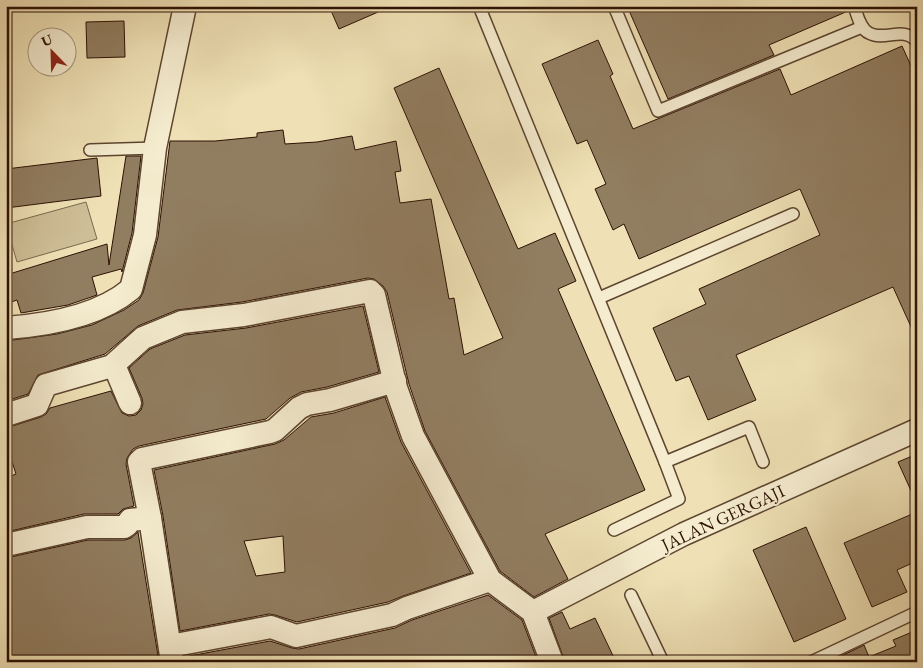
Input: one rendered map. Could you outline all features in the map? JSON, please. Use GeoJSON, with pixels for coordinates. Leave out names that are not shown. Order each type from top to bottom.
{"type":"FeatureCollection","features":[{"type":"Feature","properties":{"kind":"street"},"geometry":{"type":"LineString","coordinates":[[6,328],[23,327],[92,312],[113,302],[131,289],[145,235],[155,148],[185,6]]}},
{"type":"Feature","properties":{"kind":"street"},"geometry":{"type":"LineString","coordinates":[[6,415],[37,405],[46,385],[108,368],[143,338],[182,322],[244,315],[366,290],[374,295],[395,381],[413,436],[490,580],[533,612],[552,662]]}},
{"type":"Feature","properties":{"kind":"street"},"geometry":{"type":"LineString","coordinates":[[114,364],[130,403]]}},
{"type":"Feature","properties":{"kind":"street"},"geometry":{"type":"LineString","coordinates":[[395,381],[330,400],[307,404],[299,408],[275,430],[270,432],[142,459],[139,462],[157,553],[168,657],[271,627],[296,636],[392,615],[407,608],[490,580]]}},
{"type":"Feature","properties":{"kind":"street","name":"JALAN GERGAJI"},"geometry":{"type":"LineString","coordinates":[[533,612],[684,534],[917,430]]}},
{"type":"Feature","properties":{"kind":"street"},"geometry":{"type":"LineString","coordinates":[[6,545],[87,527],[124,527],[130,520],[150,518]]}},
{"type":"Feature","properties":{"kind":"lane"},"geometry":{"type":"LineString","coordinates":[[479,6],[679,499],[614,530]]}},
{"type":"Feature","properties":{"kind":"lane"},"geometry":{"type":"LineString","coordinates":[[614,6],[658,111],[862,26]]}},
{"type":"Feature","properties":{"kind":"lane"},"geometry":{"type":"LineString","coordinates":[[854,6],[862,26],[869,34],[882,36],[904,33],[913,37],[917,42]]}},
{"type":"Feature","properties":{"kind":"lane"},"geometry":{"type":"LineString","coordinates":[[90,150],[155,148]]}},
{"type":"Feature","properties":{"kind":"lane"},"geometry":{"type":"LineString","coordinates":[[598,298],[793,214]]}},
{"type":"Feature","properties":{"kind":"lane"},"geometry":{"type":"LineString","coordinates":[[665,462],[749,428],[763,462]]}},
{"type":"Feature","properties":{"kind":"lane"},"geometry":{"type":"LineString","coordinates":[[631,595],[663,662]]}},
{"type":"Feature","properties":{"kind":"lane"},"geometry":{"type":"LineString","coordinates":[[811,662],[917,612]]}},
{"type":"Feature","properties":{"kind":"shaded area"},"geometry":{"type":"Polygon","coordinates":[[[86,202],[97,239],[17,262],[6,224],[86,202]]]}},
{"type":"Feature","properties":{"kind":"building"},"geometry":{"type":"Polygon","coordinates":[[[329,6],[392,6],[339,29],[329,6]]]}},
{"type":"Feature","properties":{"kind":"building"},"geometry":{"type":"Polygon","coordinates":[[[627,6],[847,6],[848,11],[769,45],[774,55],[668,99],[627,6]]]}},
{"type":"Feature","properties":{"kind":"building"},"geometry":{"type":"Polygon","coordinates":[[[124,21],[125,57],[87,58],[86,22],[124,21]]]}},
{"type":"Feature","properties":{"kind":"building"},"geometry":{"type":"Polygon","coordinates":[[[598,40],[613,74],[610,76],[633,129],[780,69],[791,95],[902,46],[917,79],[917,340],[893,287],[736,355],[756,400],[708,420],[689,376],[676,381],[653,328],[706,304],[699,289],[820,235],[800,189],[639,259],[624,224],[613,230],[595,189],[606,184],[587,140],[577,144],[542,64],[598,40]]]}},
{"type":"Feature","properties":{"kind":"building"},"geometry":{"type":"Polygon","coordinates":[[[439,68],[518,249],[555,233],[576,281],[558,289],[645,490],[545,534],[568,579],[534,597],[500,571],[425,431],[409,384],[387,292],[374,279],[368,278],[242,302],[177,310],[138,326],[105,354],[38,375],[28,394],[6,401],[6,341],[57,334],[92,325],[124,310],[139,300],[143,293],[158,237],[170,141],[215,141],[257,137],[257,133],[283,130],[285,144],[317,142],[352,136],[355,150],[396,141],[401,171],[395,172],[400,203],[431,199],[449,299],[454,298],[464,355],[503,338],[394,88],[439,68]]]}},
{"type":"Feature","properties":{"kind":"building"},"geometry":{"type":"Polygon","coordinates":[[[126,156],[141,156],[132,233],[122,272],[121,269],[92,277],[97,295],[68,305],[21,313],[17,300],[6,304],[6,275],[107,244],[109,265],[126,156]]]}},
{"type":"Feature","properties":{"kind":"building"},"geometry":{"type":"Polygon","coordinates":[[[97,158],[101,196],[6,208],[6,169],[97,158]]]}},
{"type":"Feature","properties":{"kind":"building"},"geometry":{"type":"Polygon","coordinates":[[[363,306],[379,372],[327,387],[301,392],[290,398],[266,419],[139,446],[133,449],[127,458],[126,464],[134,506],[123,509],[118,514],[84,514],[6,532],[6,478],[16,474],[6,443],[6,428],[41,417],[50,408],[111,391],[122,413],[129,416],[136,415],[141,410],[143,404],[129,368],[150,349],[185,335],[246,328],[363,306]]]}},
{"type":"Feature","properties":{"kind":"building"},"geometry":{"type":"Polygon","coordinates":[[[385,397],[401,442],[471,573],[388,602],[297,622],[269,614],[180,631],[163,516],[154,470],[275,444],[284,440],[311,417],[334,413],[385,397]],[[283,536],[244,541],[256,576],[285,572],[283,536]]]}},
{"type":"Feature","properties":{"kind":"building"},"geometry":{"type":"Polygon","coordinates":[[[917,454],[917,504],[898,462],[917,454]]]}},
{"type":"Feature","properties":{"kind":"building"},"geometry":{"type":"Polygon","coordinates":[[[917,512],[917,561],[897,570],[907,592],[872,607],[844,543],[917,512]]]}},
{"type":"Feature","properties":{"kind":"building"},"geometry":{"type":"Polygon","coordinates":[[[806,527],[846,619],[794,642],[753,550],[806,527]]]}},
{"type":"Feature","properties":{"kind":"building"},"geometry":{"type":"Polygon","coordinates":[[[138,532],[159,662],[6,662],[6,558],[88,540],[125,540],[138,532]]]}},
{"type":"Feature","properties":{"kind":"building"},"geometry":{"type":"Polygon","coordinates":[[[488,595],[522,620],[538,662],[185,662],[184,657],[270,641],[299,649],[395,628],[412,620],[488,595]]]}},
{"type":"Feature","properties":{"kind":"building"},"geometry":{"type":"Polygon","coordinates":[[[562,612],[570,629],[595,618],[616,662],[565,662],[549,618],[562,612]]]}},
{"type":"Feature","properties":{"kind":"building"},"geometry":{"type":"Polygon","coordinates":[[[917,630],[917,662],[829,662],[864,645],[869,657],[896,646],[893,640],[917,630]]]}}]}
